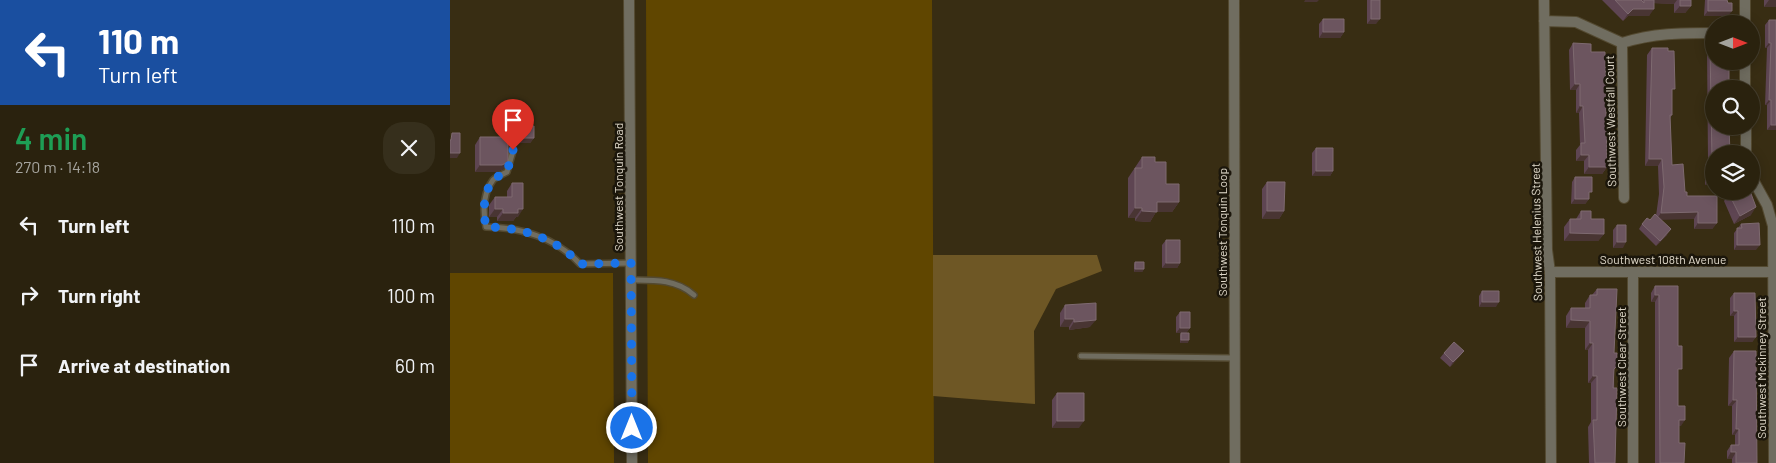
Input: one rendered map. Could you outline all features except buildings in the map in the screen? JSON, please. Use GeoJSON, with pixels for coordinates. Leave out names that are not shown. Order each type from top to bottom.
{"type":"FeatureCollection","features":[{"type":"Feature","properties":{"kind":"street","name":"Southwest Tonquin Road"},"geometry":{"type":"LineString","coordinates":[[629,0],[632,463]]}},
{"type":"Feature","properties":{"kind":"street","name":"Southwest Tonquin Loop"},"geometry":{"type":"LineString","coordinates":[[1234,0],[1235,463]]}},
{"type":"Feature","properties":{"kind":"street","name":"Southwest Helenius Street"},"geometry":{"type":"LineString","coordinates":[[1544,0],[1547,250],[1550,272],[1551,463]]}},
{"type":"Feature","properties":{"kind":"street"},"geometry":{"type":"LineString","coordinates":[[1745,0],[1745,15]]}},
{"type":"Feature","properties":{"kind":"street"},"geometry":{"type":"LineString","coordinates":[[1544,21],[1576,22],[1622,43],[1642,36],[1664,33],[1705,33]]}},
{"type":"Feature","properties":{"kind":"street","name":"Southwest Westfall Court"},"geometry":{"type":"LineString","coordinates":[[1622,43],[1624,198]]}},
{"type":"Feature","properties":{"kind":"street","name":"Southwest Mckinney Street"},"geometry":{"type":"LineString","coordinates":[[1760,192],[1767,205],[1773,226],[1775,272],[1774,463]]}},
{"type":"Feature","properties":{"kind":"street","name":"Southwest 108th Avenue"},"geometry":{"type":"LineString","coordinates":[[1550,272],[1775,272]]}},
{"type":"Feature","properties":{"kind":"street","name":"Southwest Clear Street"},"geometry":{"type":"LineString","coordinates":[[1633,272],[1633,463]]}},
{"type":"Feature","properties":{"kind":"lane"},"geometry":{"type":"LineString","coordinates":[[513,150],[507,172],[494,179],[486,196],[483,213],[486,227],[498,227],[545,237],[567,250],[580,264],[631,263]]}},
{"type":"Feature","properties":{"kind":"lane"},"geometry":{"type":"LineString","coordinates":[[631,280],[659,280],[685,286],[694,294]]}},
{"type":"Feature","properties":{"kind":"lane"},"geometry":{"type":"LineString","coordinates":[[1081,356],[1235,358]]}},
{"type":"Feature","properties":{"kind":"shaded area"},"geometry":{"type":"Polygon","coordinates":[[[646,0],[932,0],[934,463],[648,463],[646,0]]]}},
{"type":"Feature","properties":{"kind":"shaded area"},"geometry":{"type":"Polygon","coordinates":[[[933,255],[1097,255],[1102,271],[1056,289],[1034,331],[1035,404],[933,396],[933,255]]]}},
{"type":"Feature","properties":{"kind":"shaded area"},"geometry":{"type":"Polygon","coordinates":[[[450,273],[613,273],[614,463],[450,463],[450,273]]]}},
{"type":"Feature","properties":{"kind":"route"},"geometry":{"type":"LineString","coordinates":[[513,150],[507,172],[494,179],[486,196],[483,213],[486,227],[498,227],[545,237],[567,250],[580,264],[631,263],[632,428]]}}]}
